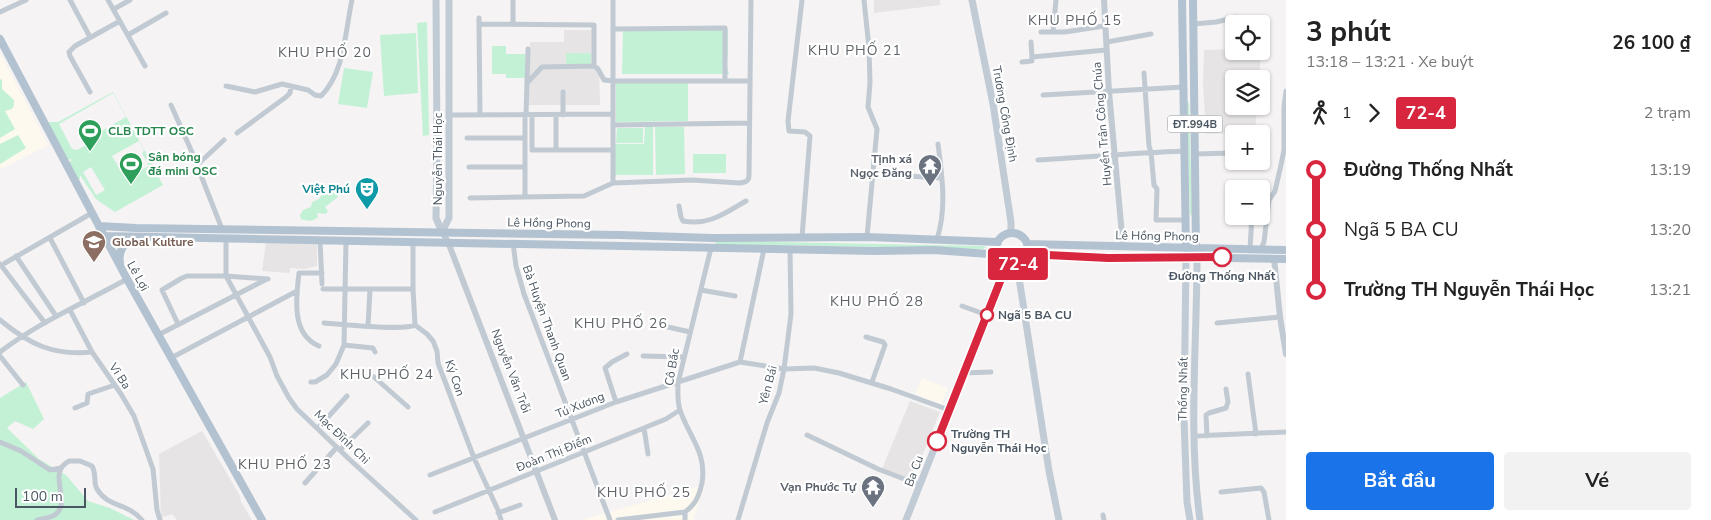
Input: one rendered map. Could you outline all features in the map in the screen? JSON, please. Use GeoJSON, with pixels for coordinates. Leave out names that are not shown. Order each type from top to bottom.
{"type":"FeatureCollection","features":[{"type":"Feature","properties":{"kind":"main road","name":"Nguyễn Thái Học"},"geometry":{"type":"LineString","coordinates":[[436,0],[436,218],[442,232]]}},
{"type":"Feature","properties":{"kind":"main road","name":"Nguyễn Thái Học"},"geometry":{"type":"LineString","coordinates":[[442,232],[449,218],[449,0]]}},
{"type":"Feature","properties":{"kind":"main road","name":"Trương Công Định"},"geometry":{"type":"LineString","coordinates":[[972,0],[996,119],[1011,233]]}},
{"type":"Feature","properties":{"kind":"main road","name":"ĐT.994B"},"geometry":{"type":"LineString","coordinates":[[1182,0],[1186,248]]}},
{"type":"Feature","properties":{"kind":"main road","name":"ĐT.994B"},"geometry":{"type":"LineString","coordinates":[[1193,0],[1196,248]]}},
{"type":"Feature","properties":{"kind":"main road","name":"Lê Lợi"},"geometry":{"type":"LineString","coordinates":[[0,39],[170,358],[262,520]]}},
{"type":"Feature","properties":{"kind":"main road"},"geometry":{"type":"LineString","coordinates":[[1184,87],[1195,87]]}},
{"type":"Feature","properties":{"kind":"main road"},"geometry":{"type":"LineString","coordinates":[[437,115],[450,115]]}},
{"type":"Feature","properties":{"kind":"main road","name":"Lê Hồng Phong"},"geometry":{"type":"LineString","coordinates":[[99,226],[224,230],[442,232],[712,238],[867,237],[998,242]]}},
{"type":"Feature","properties":{"kind":"main road"},"geometry":{"type":"LineString","coordinates":[[125,237],[126,228]]}},
{"type":"Feature","properties":{"kind":"main road"},"geometry":{"type":"LineString","coordinates":[[224,230],[226,239]]}},
{"type":"Feature","properties":{"kind":"main road"},"geometry":{"type":"LineString","coordinates":[[323,240],[325,231]]}},
{"type":"Feature","properties":{"kind":"main road"},"geometry":{"type":"LineString","coordinates":[[427,232],[427,242]]}},
{"type":"Feature","properties":{"kind":"main road"},"geometry":{"type":"LineString","coordinates":[[1011,233],[1021,236],[1027,244],[1027,254],[1025,259],[1011,266],[1000,259],[996,252],[998,242],[1011,233]]}},
{"type":"Feature","properties":{"kind":"main road","name":"Lê Hồng Phong"},"geometry":{"type":"LineString","coordinates":[[104,236],[875,252],[934,250],[989,254],[1000,259]]}},
{"type":"Feature","properties":{"kind":"main road"},"geometry":{"type":"LineString","coordinates":[[121,267],[119,259],[121,249],[127,242],[137,237]]}},
{"type":"Feature","properties":{"kind":"main road"},"geometry":{"type":"LineString","coordinates":[[711,248],[712,238]]}},
{"type":"Feature","properties":{"kind":"main road","name":"Lê Hồng Phong"},"geometry":{"type":"LineString","coordinates":[[1027,244],[1250,249],[1274,258],[1286,259]]}},
{"type":"Feature","properties":{"kind":"main road"},"geometry":{"type":"LineString","coordinates":[[1186,248],[1186,257]]}},
{"type":"Feature","properties":{"kind":"main road"},"geometry":{"type":"LineString","coordinates":[[1196,248],[1196,257]]}},
{"type":"Feature","properties":{"kind":"main road"},"geometry":{"type":"LineString","coordinates":[[1273,249],[1274,258]]}},
{"type":"Feature","properties":{"kind":"main road","name":"Lê Hồng Phong"},"geometry":{"type":"LineString","coordinates":[[1027,254],[1108,258],[1196,257],[1261,253],[1273,249],[1286,250]]}},
{"type":"Feature","properties":{"kind":"main road","name":"Thống Nhất"},"geometry":{"type":"LineString","coordinates":[[1186,257],[1184,419],[1187,502],[1190,520]]}},
{"type":"Feature","properties":{"kind":"main road","name":"Thống Nhất"},"geometry":{"type":"LineString","coordinates":[[1196,257],[1194,436],[1197,500],[1200,520]]}},
{"type":"Feature","properties":{"kind":"main road","name":"Ba Cu"},"geometry":{"type":"LineString","coordinates":[[906,520],[1003,274],[1000,259]]}},
{"type":"Feature","properties":{"kind":"main road"},"geometry":{"type":"LineString","coordinates":[[1016,265],[1049,471],[1059,520]]}},
{"type":"Feature","properties":{"kind":"main road"},"geometry":{"type":"LineString","coordinates":[[1184,360],[1194,359]]}},
{"type":"Feature","properties":{"kind":"main road"},"geometry":{"type":"LineString","coordinates":[[1187,502],[1197,500]]}},
{"type":"Feature","properties":{"kind":"street"},"geometry":{"type":"LineString","coordinates":[[0,12],[26,0]]}},
{"type":"Feature","properties":{"kind":"street"},"geometry":{"type":"LineString","coordinates":[[70,0],[90,37]]}},
{"type":"Feature","properties":{"kind":"street"},"geometry":{"type":"LineString","coordinates":[[108,0],[145,66]]}},
{"type":"Feature","properties":{"kind":"street"},"geometry":{"type":"LineString","coordinates":[[114,9],[130,0]]}},
{"type":"Feature","properties":{"kind":"street"},"geometry":{"type":"LineString","coordinates":[[226,86],[255,92],[282,84],[308,90],[315,95],[321,96],[327,90],[339,63],[352,0]]}},
{"type":"Feature","properties":{"kind":"street"},"geometry":{"type":"LineString","coordinates":[[513,0],[513,24]]}},
{"type":"Feature","properties":{"kind":"street"},"geometry":{"type":"LineString","coordinates":[[613,0],[613,183]]}},
{"type":"Feature","properties":{"kind":"street"},"geometry":{"type":"LineString","coordinates":[[470,198],[584,196],[613,183],[692,180],[745,182],[749,178],[751,0]]}},
{"type":"Feature","properties":{"kind":"street"},"geometry":{"type":"LineString","coordinates":[[802,0],[788,121],[790,131],[805,132],[810,136],[802,237]]}},
{"type":"Feature","properties":{"kind":"street"},"geometry":{"type":"LineString","coordinates":[[864,0],[869,48],[870,83],[868,107],[877,129],[867,237]]}},
{"type":"Feature","properties":{"kind":"street"},"geometry":{"type":"LineString","coordinates":[[1053,32],[1056,0]]}},
{"type":"Feature","properties":{"kind":"street","name":"Huyền Trân Công Chúa"},"geometry":{"type":"LineString","coordinates":[[1104,0],[1109,92],[1123,246]]}},
{"type":"Feature","properties":{"kind":"street"},"geometry":{"type":"LineString","coordinates":[[128,35],[166,13]]}},
{"type":"Feature","properties":{"kind":"street"},"geometry":{"type":"LineString","coordinates":[[1194,24],[1225,20]]}},
{"type":"Feature","properties":{"kind":"street"},"geometry":{"type":"LineString","coordinates":[[90,92],[69,54],[72,48],[120,21]]}},
{"type":"Feature","properties":{"kind":"street"},"geometry":{"type":"LineString","coordinates":[[480,115],[479,21],[513,24],[594,24],[594,66]]}},
{"type":"Feature","properties":{"kind":"street"},"geometry":{"type":"LineString","coordinates":[[1041,32],[1065,32],[1104,26]]}},
{"type":"Feature","properties":{"kind":"street"},"geometry":{"type":"LineString","coordinates":[[614,29],[725,28],[726,80]]}},
{"type":"Feature","properties":{"kind":"street"},"geometry":{"type":"LineString","coordinates":[[1107,42],[1152,34]]}},
{"type":"Feature","properties":{"kind":"street"},"geometry":{"type":"LineString","coordinates":[[1022,62],[1032,61],[1031,42]]}},
{"type":"Feature","properties":{"kind":"street"},"geometry":{"type":"LineString","coordinates":[[528,49],[528,115],[532,150],[613,150]]}},
{"type":"Feature","properties":{"kind":"street"},"geometry":{"type":"LineString","coordinates":[[1032,56],[1106,50]]}},
{"type":"Feature","properties":{"kind":"street"},"geometry":{"type":"LineString","coordinates":[[527,83],[542,67],[594,66],[598,69],[604,80],[613,81],[750,81]]}},
{"type":"Feature","properties":{"kind":"street"},"geometry":{"type":"LineString","coordinates":[[1144,73],[1149,146],[1154,185],[1157,189],[1156,220],[1186,220]]}},
{"type":"Feature","properties":{"kind":"street"},"geometry":{"type":"LineString","coordinates":[[237,133],[286,97],[290,93],[291,86]]}},
{"type":"Feature","properties":{"kind":"street"},"geometry":{"type":"LineString","coordinates":[[1042,95],[1184,87]]}},
{"type":"Feature","properties":{"kind":"street"},"geometry":{"type":"LineString","coordinates":[[1261,253],[1269,200],[1275,191],[1284,150],[1286,91]]}},
{"type":"Feature","properties":{"kind":"street"},"geometry":{"type":"LineString","coordinates":[[563,92],[563,115]]}},
{"type":"Feature","properties":{"kind":"street"},"geometry":{"type":"LineString","coordinates":[[171,105],[224,230]]}},
{"type":"Feature","properties":{"kind":"street"},"geometry":{"type":"LineString","coordinates":[[450,115],[613,114]]}},
{"type":"Feature","properties":{"kind":"street"},"geometry":{"type":"LineString","coordinates":[[525,197],[525,138],[528,115]]}},
{"type":"Feature","properties":{"kind":"street"},"geometry":{"type":"LineString","coordinates":[[556,115],[556,150]]}},
{"type":"Feature","properties":{"kind":"street"},"geometry":{"type":"LineString","coordinates":[[613,125],[749,123]]}},
{"type":"Feature","properties":{"kind":"street"},"geometry":{"type":"LineString","coordinates":[[467,138],[525,138]]}},
{"type":"Feature","properties":{"kind":"street"},"geometry":{"type":"LineString","coordinates":[[197,165],[224,140]]}},
{"type":"Feature","properties":{"kind":"street"},"geometry":{"type":"LineString","coordinates":[[937,239],[940,229],[943,196],[938,144]]}},
{"type":"Feature","properties":{"kind":"street"},"geometry":{"type":"LineString","coordinates":[[1038,160],[1184,151]]}},
{"type":"Feature","properties":{"kind":"street"},"geometry":{"type":"LineString","coordinates":[[1195,154],[1225,153]]}},
{"type":"Feature","properties":{"kind":"street"},"geometry":{"type":"LineString","coordinates":[[468,167],[524,166]]}},
{"type":"Feature","properties":{"kind":"street"},"geometry":{"type":"LineString","coordinates":[[908,176],[941,178]]}},
{"type":"Feature","properties":{"kind":"street"},"geometry":{"type":"LineString","coordinates":[[679,206],[680,217],[683,221],[705,222],[746,201]]}},
{"type":"Feature","properties":{"kind":"street"},"geometry":{"type":"LineString","coordinates":[[45,323],[2,263],[92,214]]}},
{"type":"Feature","properties":{"kind":"street"},"geometry":{"type":"LineString","coordinates":[[1250,249],[1251,225]]}},
{"type":"Feature","properties":{"kind":"street","name":"Nguyễn Văn Trỗi"},"geometry":{"type":"LineString","coordinates":[[442,232],[448,242],[525,438],[555,520]]}},
{"type":"Feature","properties":{"kind":"street"},"geometry":{"type":"LineString","coordinates":[[50,238],[84,303]]}},
{"type":"Feature","properties":{"kind":"street"},"geometry":{"type":"LineString","coordinates":[[226,239],[226,276]]}},
{"type":"Feature","properties":{"kind":"street"},"geometry":{"type":"LineString","coordinates":[[323,240],[322,286],[345,289],[412,289]]}},
{"type":"Feature","properties":{"kind":"street"},"geometry":{"type":"LineString","coordinates":[[311,382],[315,382],[327,374],[336,364],[344,345],[346,241]]}},
{"type":"Feature","properties":{"kind":"street"},"geometry":{"type":"LineString","coordinates":[[324,323],[411,327],[415,324],[412,289],[413,242]]}},
{"type":"Feature","properties":{"kind":"street","name":"Bà Huyện Thanh Quan"},"geometry":{"type":"LineString","coordinates":[[513,243],[516,266],[524,294],[610,520]]}},
{"type":"Feature","properties":{"kind":"street","name":"Cô Bắc"},"geometry":{"type":"LineString","coordinates":[[686,512],[697,500],[703,470],[699,452],[680,410],[678,383],[711,248]]}},
{"type":"Feature","properties":{"kind":"street"},"geometry":{"type":"LineString","coordinates":[[764,249],[740,362],[784,369],[814,368],[839,373],[872,382],[949,410]]}},
{"type":"Feature","properties":{"kind":"street","name":"Yên Bái"},"geometry":{"type":"LineString","coordinates":[[738,520],[767,423],[779,393],[784,369],[791,314],[790,250]]}},
{"type":"Feature","properties":{"kind":"street"},"geometry":{"type":"LineString","coordinates":[[16,256],[56,316]]}},
{"type":"Feature","properties":{"kind":"street"},"geometry":{"type":"LineString","coordinates":[[1274,258],[1286,354]]}},
{"type":"Feature","properties":{"kind":"street"},"geometry":{"type":"LineString","coordinates":[[319,346],[309,341],[302,330],[298,319],[297,291],[299,273],[322,273]]}},
{"type":"Feature","properties":{"kind":"street"},"geometry":{"type":"LineString","coordinates":[[158,335],[268,279],[226,276],[187,276],[182,278],[162,290],[178,324]]}},
{"type":"Feature","properties":{"kind":"street","name":"Mạc Đĩnh Chi"},"geometry":{"type":"LineString","coordinates":[[226,276],[270,357],[277,376],[297,409],[416,520]]}},
{"type":"Feature","properties":{"kind":"street"},"geometry":{"type":"LineString","coordinates":[[23,385],[0,354],[21,336],[127,279]]}},
{"type":"Feature","properties":{"kind":"street"},"geometry":{"type":"LineString","coordinates":[[368,326],[370,289]]}},
{"type":"Feature","properties":{"kind":"street"},"geometry":{"type":"LineString","coordinates":[[701,290],[735,296]]}},
{"type":"Feature","properties":{"kind":"street"},"geometry":{"type":"LineString","coordinates":[[170,358],[297,291]]}},
{"type":"Feature","properties":{"kind":"street"},"geometry":{"type":"LineString","coordinates":[[962,306],[987,315]]}},
{"type":"Feature","properties":{"kind":"street","name":"Vi Ba"},"geometry":{"type":"LineString","coordinates":[[70,310],[92,352],[134,416],[153,469],[156,510],[160,520]]}},
{"type":"Feature","properties":{"kind":"street"},"geometry":{"type":"LineString","coordinates":[[1217,323],[1280,317]]}},
{"type":"Feature","properties":{"kind":"street"},"geometry":{"type":"LineString","coordinates":[[0,320],[26,340],[54,350],[80,353],[92,352]]}},
{"type":"Feature","properties":{"kind":"street","name":"Ký Con"},"geometry":{"type":"LineString","coordinates":[[415,324],[427,334],[437,351],[438,363],[500,520]]}},
{"type":"Feature","properties":{"kind":"street"},"geometry":{"type":"LineString","coordinates":[[659,325],[690,332]]}},
{"type":"Feature","properties":{"kind":"street"},"geometry":{"type":"LineString","coordinates":[[866,337],[885,345],[872,382]]}},
{"type":"Feature","properties":{"kind":"street"},"geometry":{"type":"LineString","coordinates":[[344,345],[373,348],[376,352]]}},
{"type":"Feature","properties":{"kind":"street"},"geometry":{"type":"LineString","coordinates":[[616,402],[605,368],[626,354]]}},
{"type":"Feature","properties":{"kind":"street"},"geometry":{"type":"LineString","coordinates":[[643,356],[683,357]]}},
{"type":"Feature","properties":{"kind":"street","name":"Tú Xương"},"geometry":{"type":"LineString","coordinates":[[430,475],[616,402],[740,362]]}},
{"type":"Feature","properties":{"kind":"street"},"geometry":{"type":"LineString","coordinates":[[963,374],[991,372]]}},
{"type":"Feature","properties":{"kind":"street"},"geometry":{"type":"LineString","coordinates":[[1248,374],[1256,434]]}},
{"type":"Feature","properties":{"kind":"street"},"geometry":{"type":"LineString","coordinates":[[374,377],[408,407]]}},
{"type":"Feature","properties":{"kind":"street"},"geometry":{"type":"LineString","coordinates":[[75,408],[87,403],[88,394],[115,385]]}},
{"type":"Feature","properties":{"kind":"street"},"geometry":{"type":"LineString","coordinates":[[1207,436],[1206,415],[1226,408],[1228,402],[1226,389]]}},
{"type":"Feature","properties":{"kind":"street"},"geometry":{"type":"LineString","coordinates":[[318,428],[347,396]]}},
{"type":"Feature","properties":{"kind":"street","name":"Đoàn Thị Điểm"},"geometry":{"type":"LineString","coordinates":[[435,512],[644,428],[680,410]]}},
{"type":"Feature","properties":{"kind":"street"},"geometry":{"type":"LineString","coordinates":[[305,483],[338,449],[368,423]]}},
{"type":"Feature","properties":{"kind":"street"},"geometry":{"type":"LineString","coordinates":[[644,428],[648,454]]}},
{"type":"Feature","properties":{"kind":"street"},"geometry":{"type":"LineString","coordinates":[[1194,436],[1286,432]]}},
{"type":"Feature","properties":{"kind":"street"},"geometry":{"type":"LineString","coordinates":[[807,435],[878,469],[920,485]]}},
{"type":"Feature","properties":{"kind":"street"},"geometry":{"type":"LineString","coordinates":[[0,442],[20,451],[50,470],[61,468]]}},
{"type":"Feature","properties":{"kind":"street"},"geometry":{"type":"LineString","coordinates":[[37,520],[56,514],[59,510],[62,498],[58,474],[61,468],[69,461],[80,461],[92,466],[96,473],[95,486],[104,499],[125,507],[142,520]]}},
{"type":"Feature","properties":{"kind":"street"},"geometry":{"type":"LineString","coordinates":[[1221,492],[1261,488],[1264,492],[1269,520]]}},
{"type":"Feature","properties":{"kind":"street"},"geometry":{"type":"LineString","coordinates":[[498,513],[520,505]]}},
{"type":"Feature","properties":{"kind":"street"},"geometry":{"type":"LineString","coordinates":[[618,520],[686,512],[685,520]]}},
{"type":"Feature","properties":{"kind":"shaded area"},"geometry":{"type":"Polygon","coordinates":[[[874,0],[940,0],[940,5],[874,13],[874,0]]]}},
{"type":"Feature","properties":{"kind":"shaded area"},"geometry":{"type":"Polygon","coordinates":[[[564,30],[592,30],[593,65],[599,65],[600,105],[528,105],[530,42],[564,42],[564,30]]]}},
{"type":"Feature","properties":{"kind":"shaded area"},"geometry":{"type":"Polygon","coordinates":[[[1225,49],[1225,60],[1260,60],[1260,70],[1225,70],[1225,115],[1256,115],[1256,125],[1225,125],[1225,134],[1206,134],[1203,83],[1204,50],[1225,49]]]}},
{"type":"Feature","properties":{"kind":"shaded area"},"geometry":{"type":"Polygon","coordinates":[[[0,53],[48,145],[0,171],[0,53]]]}},
{"type":"Feature","properties":{"kind":"shaded area"},"geometry":{"type":"Polygon","coordinates":[[[266,243],[317,244],[317,266],[305,269],[290,268],[290,273],[262,271],[266,243]]]}},
{"type":"Feature","properties":{"kind":"shaded area"},"geometry":{"type":"Polygon","coordinates":[[[922,378],[948,388],[941,404],[915,394],[922,378]]]}},
{"type":"Feature","properties":{"kind":"shaded area"},"geometry":{"type":"Polygon","coordinates":[[[910,401],[940,412],[912,481],[882,469],[910,401]]]}},
{"type":"Feature","properties":{"kind":"shaded area"},"geometry":{"type":"Polygon","coordinates":[[[202,431],[252,520],[177,520],[172,514],[161,518],[159,454],[202,431]]]}},
{"type":"Feature","properties":{"kind":"shaded area"},"geometry":{"type":"Polygon","coordinates":[[[705,485],[693,520],[581,520],[705,485]]]}},
{"type":"Feature","properties":{"kind":"green space"},"geometry":{"type":"Polygon","coordinates":[[[427,22],[429,135],[423,136],[417,23],[427,22]]]}},
{"type":"Feature","properties":{"kind":"green space"},"geometry":{"type":"Polygon","coordinates":[[[728,29],[728,57],[725,60],[729,74],[622,74],[623,30],[728,29]]]}},
{"type":"Feature","properties":{"kind":"green space"},"geometry":{"type":"Polygon","coordinates":[[[416,33],[418,93],[384,96],[380,35],[416,33]]]}},
{"type":"Feature","properties":{"kind":"green space"},"geometry":{"type":"Polygon","coordinates":[[[492,46],[506,46],[506,74],[492,74],[492,46]]]}},
{"type":"Feature","properties":{"kind":"green space"},"geometry":{"type":"Polygon","coordinates":[[[566,53],[591,53],[591,65],[566,65],[566,53]]]}},
{"type":"Feature","properties":{"kind":"green space"},"geometry":{"type":"Polygon","coordinates":[[[506,54],[525,54],[525,78],[506,78],[506,54]]]}},
{"type":"Feature","properties":{"kind":"green space"},"geometry":{"type":"Polygon","coordinates":[[[344,68],[373,72],[367,108],[338,104],[344,68]]]}},
{"type":"Feature","properties":{"kind":"green space"},"geometry":{"type":"Polygon","coordinates":[[[0,79],[2,80],[2,89],[14,100],[12,109],[5,111],[15,129],[0,138],[0,79]]]}},
{"type":"Feature","properties":{"kind":"green space"},"geometry":{"type":"Polygon","coordinates":[[[616,79],[688,79],[688,121],[616,122],[616,79]]]}},
{"type":"Feature","properties":{"kind":"green space"},"geometry":{"type":"Polygon","coordinates":[[[113,92],[163,185],[115,212],[96,199],[80,175],[78,180],[69,163],[72,159],[63,161],[46,122],[58,122],[113,92]],[[113,93],[59,124],[72,149],[77,150],[97,139],[95,135],[126,117],[113,93]],[[139,141],[112,156],[125,178],[149,166],[142,153],[144,151],[139,141]],[[91,167],[83,172],[96,195],[105,190],[91,167]]]}},
{"type":"Feature","properties":{"kind":"green space"},"geometry":{"type":"Polygon","coordinates":[[[1187,101],[1189,103],[1192,214],[1190,216],[1187,101]]]}},
{"type":"Feature","properties":{"kind":"green space"},"geometry":{"type":"Polygon","coordinates":[[[653,125],[653,175],[614,175],[614,144],[644,144],[645,126],[653,125]]]}},
{"type":"Feature","properties":{"kind":"green space"},"geometry":{"type":"Polygon","coordinates":[[[655,127],[684,127],[685,174],[656,175],[655,127]]]}},
{"type":"Feature","properties":{"kind":"green space"},"geometry":{"type":"Polygon","coordinates":[[[617,128],[643,128],[643,143],[616,143],[617,128]]]}},
{"type":"Feature","properties":{"kind":"green space"},"geometry":{"type":"Polygon","coordinates":[[[18,135],[26,148],[0,164],[0,144],[18,135]]]}},
{"type":"Feature","properties":{"kind":"green space"},"geometry":{"type":"Polygon","coordinates":[[[693,154],[726,154],[726,173],[693,173],[693,154]]]}},
{"type":"Feature","properties":{"kind":"green space"},"geometry":{"type":"Polygon","coordinates":[[[336,184],[338,186],[338,197],[325,207],[328,211],[326,214],[317,213],[318,217],[316,219],[308,221],[301,219],[300,215],[303,210],[311,207],[312,202],[319,199],[326,188],[336,184]]]}},
{"type":"Feature","properties":{"kind":"green space"},"geometry":{"type":"Polygon","coordinates":[[[715,242],[986,247],[983,249],[716,244],[715,242]]]}},
{"type":"Feature","properties":{"kind":"green space"},"geometry":{"type":"Polygon","coordinates":[[[26,382],[44,419],[33,429],[15,421],[7,428],[39,459],[66,475],[88,501],[110,508],[134,520],[0,520],[0,398],[26,382]]]}},
{"type":"Feature","properties":{"kind":"bus line","name":"72-4"},"geometry":{"type":"LineString","coordinates":[[937,441],[1003,274],[1001,262],[1011,266],[1016,265],[1025,259],[1027,254],[1108,258],[1222,257]]}},
{"type":"Feature","properties":{"kind":"place","name":"CLB TDTT OSC"},"geometry":{"type":"Point","coordinates":[90,152]}},
{"type":"Feature","properties":{"kind":"place","name":"Sân bóng đá mini OSC"},"geometry":{"type":"Point","coordinates":[131,185]}},
{"type":"Feature","properties":{"kind":"place","name":"Tịnh xá Ngọc Đăng"},"geometry":{"type":"Point","coordinates":[930,187]}},
{"type":"Feature","properties":{"kind":"place","name":"Việt Phú"},"geometry":{"type":"Point","coordinates":[367,210]}},
{"type":"Feature","properties":{"kind":"place","name":"Đường Thống Nhất"},"geometry":{"type":"Point","coordinates":[1222,257]}},
{"type":"Feature","properties":{"kind":"place","name":"Global Kulture"},"geometry":{"type":"Point","coordinates":[94,263]}},
{"type":"Feature","properties":{"kind":"place","name":"Ngã 5 BA CU"},"geometry":{"type":"Point","coordinates":[987,315]}},
{"type":"Feature","properties":{"kind":"place","name":"Trường TH Nguyễn Thái Học"},"geometry":{"type":"Point","coordinates":[937,441]}},
{"type":"Feature","properties":{"kind":"place","name":"Vạn Phước Tự"},"geometry":{"type":"Point","coordinates":[873,508]}},
{"type":"Feature","properties":{"kind":"district","name":"KHU PHỐ 15"},"geometry":{"type":"Point","coordinates":[1075,20]}},
{"type":"Feature","properties":{"kind":"district","name":"KHU PHỐ 21"},"geometry":{"type":"Point","coordinates":[855,50]}},
{"type":"Feature","properties":{"kind":"district","name":"KHU PHỐ 20"},"geometry":{"type":"Point","coordinates":[325,52]}},
{"type":"Feature","properties":{"kind":"district","name":"KHU PHỐ 28"},"geometry":{"type":"Point","coordinates":[877,301]}},
{"type":"Feature","properties":{"kind":"district","name":"KHU PHỐ 26"},"geometry":{"type":"Point","coordinates":[621,323]}},
{"type":"Feature","properties":{"kind":"district","name":"KHU PHỐ 24"},"geometry":{"type":"Point","coordinates":[387,374]}},
{"type":"Feature","properties":{"kind":"district","name":"KHU PHỐ 23"},"geometry":{"type":"Point","coordinates":[285,464]}},
{"type":"Feature","properties":{"kind":"district","name":"KHU PHỐ 25"},"geometry":{"type":"Point","coordinates":[644,492]}}]}
